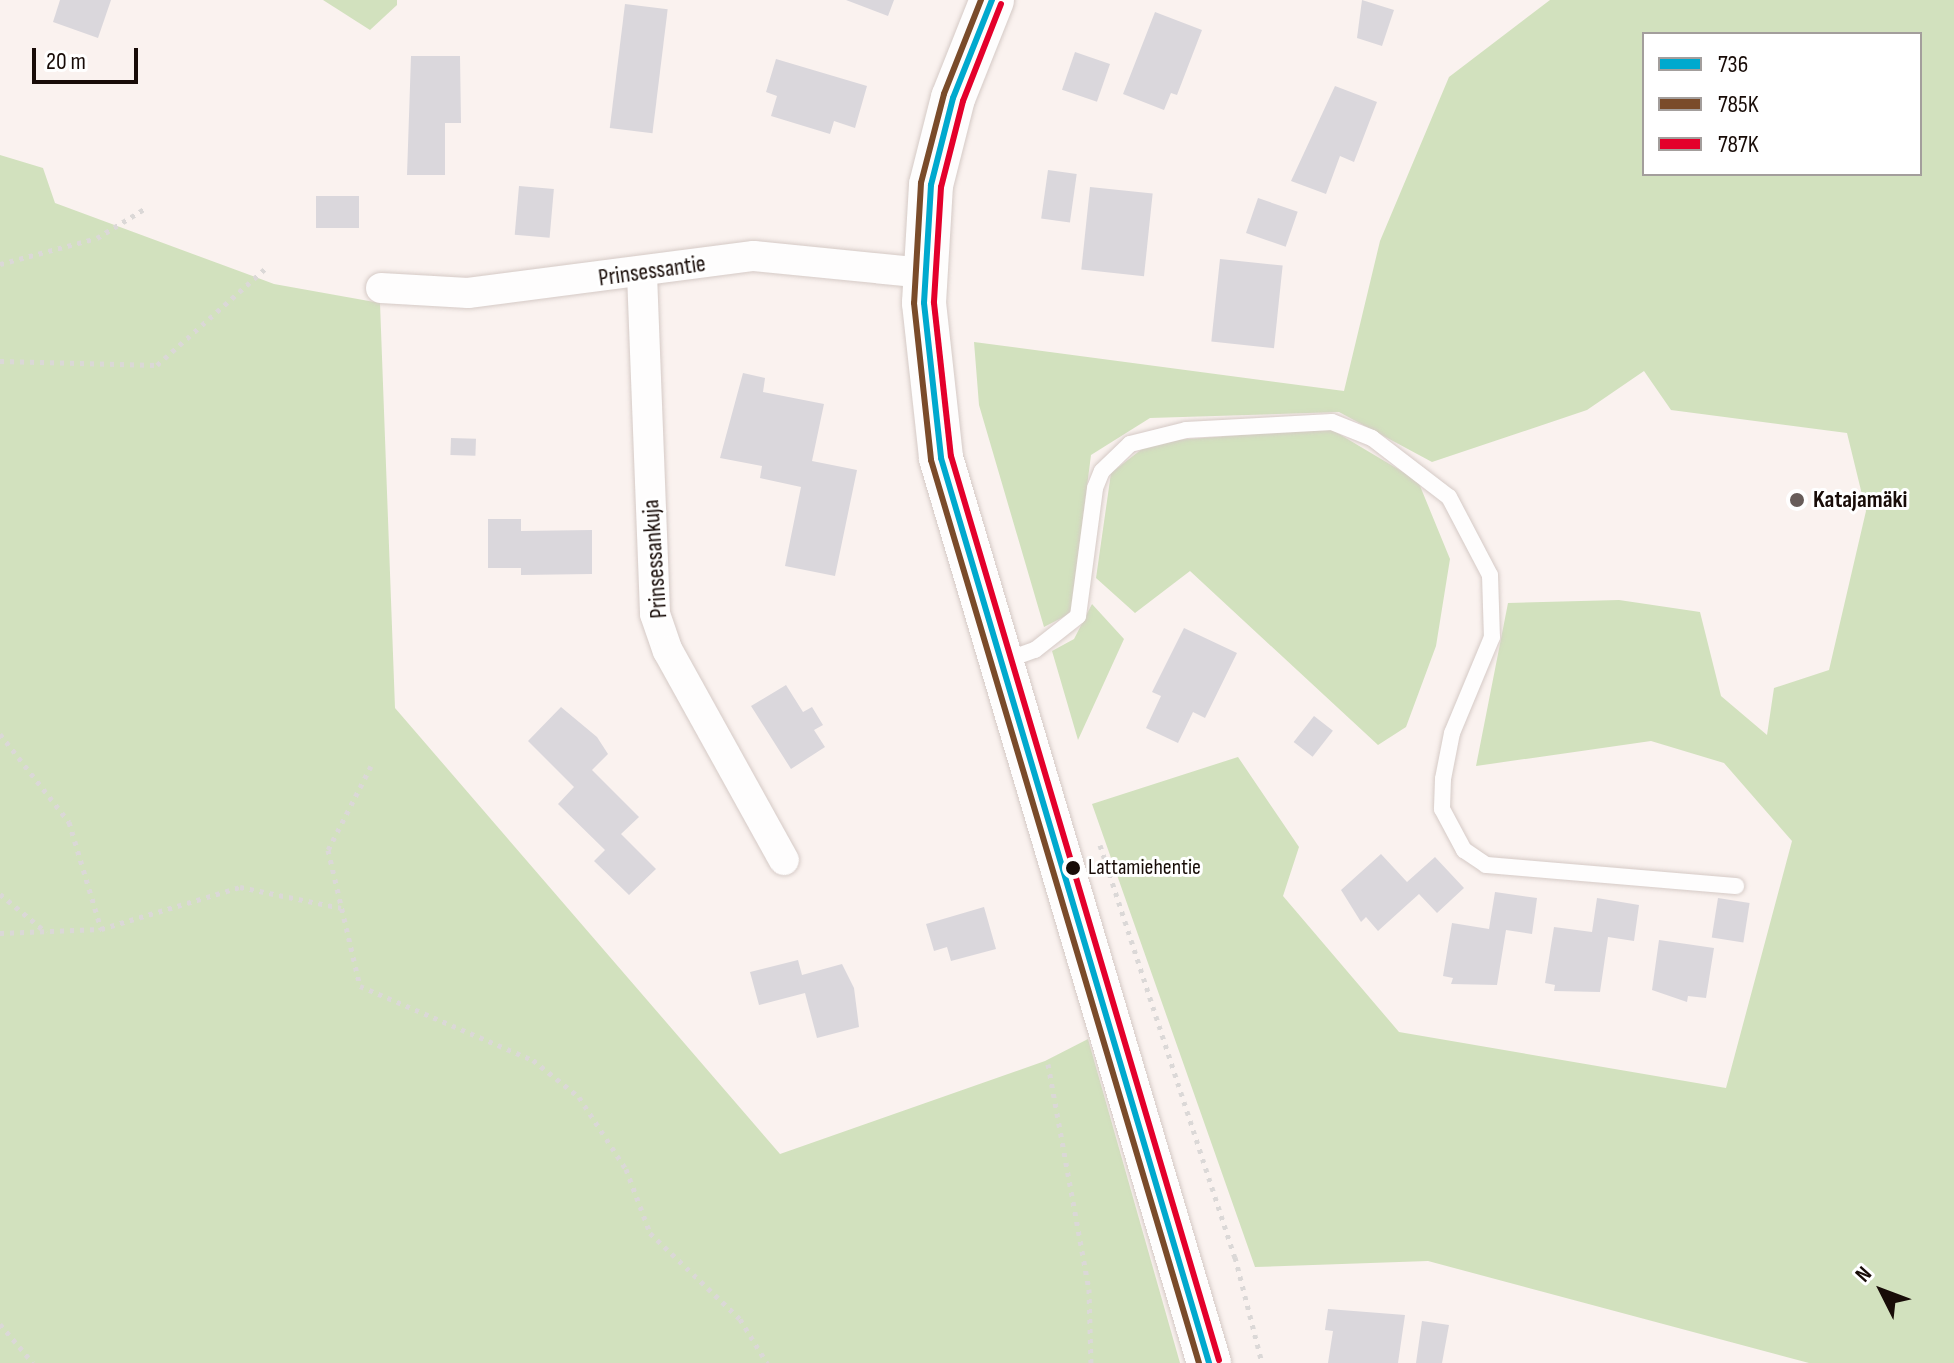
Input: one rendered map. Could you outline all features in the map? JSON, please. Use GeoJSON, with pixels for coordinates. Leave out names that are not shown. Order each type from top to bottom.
{"type":"FeatureCollection","features":[{"type":"Feature","properties":{"kind":"street"},"geometry":{"type":"LineString","coordinates":[[992,0],[958,84],[934,170],[923,273],[941,458],[999,663],[1209,1363]]}},
{"type":"Feature","properties":{"kind":"street","name":"Prinsessantie"},"geometry":{"type":"LineString","coordinates":[[381,288],[468,293],[642,274],[754,256],[923,273]]}},
{"type":"Feature","properties":{"kind":"street","name":"Prinsessankuja"},"geometry":{"type":"LineString","coordinates":[[642,274],[655,614],[668,651],[784,860]]}},
{"type":"Feature","properties":{"kind":"lane"},"geometry":{"type":"LineString","coordinates":[[999,663],[1035,650],[1078,616],[1095,488],[1102,471],[1130,444],[1186,430],[1332,422],[1372,438],[1449,497],[1490,575],[1492,637],[1452,733],[1443,779],[1442,809],[1464,850],[1486,865],[1736,886]]}},
{"type":"Feature","properties":{"kind":"path"},"geometry":{"type":"LineString","coordinates":[[0,264],[97,238],[146,208]]}},
{"type":"Feature","properties":{"kind":"path"},"geometry":{"type":"LineString","coordinates":[[0,361],[157,365],[268,266]]}},
{"type":"Feature","properties":{"kind":"path"},"geometry":{"type":"LineString","coordinates":[[0,734],[69,822],[101,929]]}},
{"type":"Feature","properties":{"kind":"path"},"geometry":{"type":"LineString","coordinates":[[371,766],[328,850],[360,986],[533,1060],[579,1097],[626,1169],[650,1233],[740,1319],[767,1363]]}},
{"type":"Feature","properties":{"kind":"path"},"geometry":{"type":"LineString","coordinates":[[1094,829],[1235,1257],[1262,1363]]}},
{"type":"Feature","properties":{"kind":"path"},"geometry":{"type":"LineString","coordinates":[[0,933],[101,929],[240,887],[341,908]]}},
{"type":"Feature","properties":{"kind":"path"},"geometry":{"type":"LineString","coordinates":[[0,894],[47,933]]}},
{"type":"Feature","properties":{"kind":"path"},"geometry":{"type":"LineString","coordinates":[[1048,1064],[1091,1303],[1091,1363]]}},
{"type":"Feature","properties":{"kind":"path"},"geometry":{"type":"LineString","coordinates":[[0,1324],[33,1363]]}},
{"type":"Feature","properties":{"kind":"green space"},"geometry":{"type":"Polygon","coordinates":[[[323,0],[397,0],[397,5],[370,30],[323,0]]]}},
{"type":"Feature","properties":{"kind":"green space"},"geometry":{"type":"Polygon","coordinates":[[[1550,0],[1954,0],[1954,1363],[1809,1363],[1428,1261],[1255,1267],[1092,804],[1238,757],[1299,847],[1283,896],[1399,1032],[1726,1088],[1792,841],[1724,763],[1651,741],[1476,766],[1508,603],[1619,600],[1700,612],[1721,696],[1767,735],[1774,688],[1829,670],[1866,511],[1847,433],[1671,410],[1644,371],[1587,410],[1432,462],[1339,412],[1150,418],[1091,455],[1071,613],[1044,627],[979,405],[974,342],[1344,391],[1380,241],[1449,77],[1550,0]]]}},
{"type":"Feature","properties":{"kind":"green space"},"geometry":{"type":"Polygon","coordinates":[[[0,155],[43,168],[55,203],[274,284],[380,303],[395,708],[780,1154],[1045,1061],[1088,1039],[1180,1363],[0,1363],[0,155]]]}},
{"type":"Feature","properties":{"kind":"green space"},"geometry":{"type":"Polygon","coordinates":[[[1329,428],[1418,481],[1450,559],[1436,646],[1406,727],[1378,745],[1190,571],[1135,613],[1096,578],[1111,473],[1151,442],[1329,428]]]}},
{"type":"Feature","properties":{"kind":"green space"},"geometry":{"type":"Polygon","coordinates":[[[1092,604],[1124,639],[1078,740],[1052,651],[1074,639],[1092,604]]]}},
{"type":"Feature","properties":{"kind":"building"},"geometry":{"type":"Polygon","coordinates":[[[60,0],[111,0],[98,38],[53,22],[60,0]]]}},
{"type":"Feature","properties":{"kind":"building"},"geometry":{"type":"Polygon","coordinates":[[[846,0],[894,0],[888,16],[846,0]]]}},
{"type":"Feature","properties":{"kind":"building"},"geometry":{"type":"Polygon","coordinates":[[[1362,0],[1394,10],[1382,46],[1357,38],[1362,0]]]}},
{"type":"Feature","properties":{"kind":"building"},"geometry":{"type":"Polygon","coordinates":[[[625,4],[668,9],[652,133],[610,128],[625,4]]]}},
{"type":"Feature","properties":{"kind":"building"},"geometry":{"type":"Polygon","coordinates":[[[1155,12],[1202,30],[1177,95],[1171,93],[1164,110],[1123,94],[1155,12]]]}},
{"type":"Feature","properties":{"kind":"building"},"geometry":{"type":"Polygon","coordinates":[[[1075,52],[1110,64],[1097,102],[1062,90],[1075,52]]]}},
{"type":"Feature","properties":{"kind":"building"},"geometry":{"type":"Polygon","coordinates":[[[411,56],[460,56],[461,123],[445,123],[445,175],[407,175],[411,56]]]}},
{"type":"Feature","properties":{"kind":"building"},"geometry":{"type":"Polygon","coordinates":[[[776,59],[867,86],[855,128],[834,121],[830,134],[771,116],[777,96],[766,92],[776,59]]]}},
{"type":"Feature","properties":{"kind":"building"},"geometry":{"type":"Polygon","coordinates":[[[1335,86],[1377,102],[1354,162],[1340,156],[1326,194],[1291,181],[1335,86]]]}},
{"type":"Feature","properties":{"kind":"building"},"geometry":{"type":"Polygon","coordinates":[[[1048,170],[1077,174],[1070,223],[1041,219],[1048,170]]]}},
{"type":"Feature","properties":{"kind":"building"},"geometry":{"type":"Polygon","coordinates":[[[519,186],[554,189],[550,238],[515,235],[519,186]]]}},
{"type":"Feature","properties":{"kind":"building"},"geometry":{"type":"Polygon","coordinates":[[[1090,187],[1153,194],[1144,276],[1081,270],[1090,187]]]}},
{"type":"Feature","properties":{"kind":"building"},"geometry":{"type":"Polygon","coordinates":[[[316,196],[359,196],[359,228],[316,228],[316,196]]]}},
{"type":"Feature","properties":{"kind":"building"},"geometry":{"type":"Polygon","coordinates":[[[1258,198],[1298,212],[1286,247],[1246,233],[1258,198]]]}},
{"type":"Feature","properties":{"kind":"building"},"geometry":{"type":"Polygon","coordinates":[[[1220,259],[1283,266],[1274,348],[1211,342],[1220,259]]]}},
{"type":"Feature","properties":{"kind":"building"},"geometry":{"type":"Polygon","coordinates":[[[743,373],[765,378],[763,392],[824,404],[812,461],[857,470],[835,576],[785,566],[801,487],[760,478],[762,466],[720,458],[743,373]]]}},
{"type":"Feature","properties":{"kind":"building"},"geometry":{"type":"Polygon","coordinates":[[[451,438],[476,439],[475,456],[450,455],[451,438]]]}},
{"type":"Feature","properties":{"kind":"building"},"geometry":{"type":"Polygon","coordinates":[[[488,519],[521,519],[521,531],[592,530],[592,574],[521,575],[521,568],[488,568],[488,519]]]}},
{"type":"Feature","properties":{"kind":"building"},"geometry":{"type":"Polygon","coordinates":[[[1184,628],[1237,653],[1205,718],[1193,712],[1178,743],[1146,728],[1161,696],[1152,692],[1184,628]]]}},
{"type":"Feature","properties":{"kind":"building"},"geometry":{"type":"Polygon","coordinates":[[[786,685],[803,712],[812,707],[823,725],[814,730],[825,747],[791,769],[751,706],[786,685]]]}},
{"type":"Feature","properties":{"kind":"building"},"geometry":{"type":"Polygon","coordinates":[[[561,707],[597,737],[608,754],[592,770],[639,817],[621,834],[656,869],[629,895],[594,861],[605,850],[558,804],[574,787],[528,741],[561,707]]]}},
{"type":"Feature","properties":{"kind":"building"},"geometry":{"type":"Polygon","coordinates":[[[1314,716],[1333,731],[1313,757],[1294,742],[1314,716]]]}},
{"type":"Feature","properties":{"kind":"building"},"geometry":{"type":"Polygon","coordinates":[[[1381,854],[1407,882],[1435,857],[1464,888],[1437,913],[1419,894],[1378,931],[1366,917],[1361,922],[1341,890],[1381,854]]]}},
{"type":"Feature","properties":{"kind":"building"},"geometry":{"type":"Polygon","coordinates":[[[1495,892],[1537,898],[1532,934],[1506,930],[1497,985],[1451,984],[1453,978],[1443,976],[1452,923],[1489,929],[1495,892]]]}},
{"type":"Feature","properties":{"kind":"building"},"geometry":{"type":"Polygon","coordinates":[[[1597,898],[1639,905],[1634,941],[1608,937],[1600,992],[1554,991],[1555,985],[1545,983],[1554,927],[1592,932],[1597,898]]]}},
{"type":"Feature","properties":{"kind":"building"},"geometry":{"type":"Polygon","coordinates":[[[1718,898],[1750,903],[1743,943],[1712,938],[1718,898]]]}},
{"type":"Feature","properties":{"kind":"building"},"geometry":{"type":"Polygon","coordinates":[[[984,907],[996,949],[951,961],[947,947],[934,951],[926,924],[984,907]]]}},
{"type":"Feature","properties":{"kind":"building"},"geometry":{"type":"Polygon","coordinates":[[[1659,940],[1714,948],[1706,998],[1688,996],[1687,1002],[1652,990],[1659,940]]]}},
{"type":"Feature","properties":{"kind":"building"},"geometry":{"type":"Polygon","coordinates":[[[798,960],[802,975],[842,964],[854,988],[859,1027],[817,1038],[805,993],[759,1005],[750,972],[798,960]]]}},
{"type":"Feature","properties":{"kind":"building"},"geometry":{"type":"Polygon","coordinates":[[[1328,1309],[1405,1315],[1398,1363],[1328,1363],[1333,1331],[1325,1330],[1328,1309]]]}},
{"type":"Feature","properties":{"kind":"building"},"geometry":{"type":"Polygon","coordinates":[[[1422,1321],[1449,1325],[1442,1363],[1416,1363],[1422,1321]]]}},
{"type":"Feature","properties":{"kind":"transit line","name":"785K"},"geometry":{"type":"LineString","coordinates":[[981,0],[944,94],[921,183],[914,303],[931,460],[1199,1363]]}},
{"type":"Feature","properties":{"kind":"transit line","name":"736"},"geometry":{"type":"LineString","coordinates":[[992,0],[953,98],[931,185],[924,303],[941,458],[1209,1363]]}},
{"type":"Feature","properties":{"kind":"transit line","name":"787K"},"geometry":{"type":"LineString","coordinates":[[1001,4],[963,101],[941,187],[934,303],[951,456],[1219,1360]]}},
{"type":"Feature","properties":{"kind":"place","name":"Katajamäki"},"geometry":{"type":"Point","coordinates":[1797,500]}},
{"type":"Feature","properties":{"kind":"place","name":"Lattamiehentie"},"geometry":{"type":"Point","coordinates":[1073,868]}}]}
